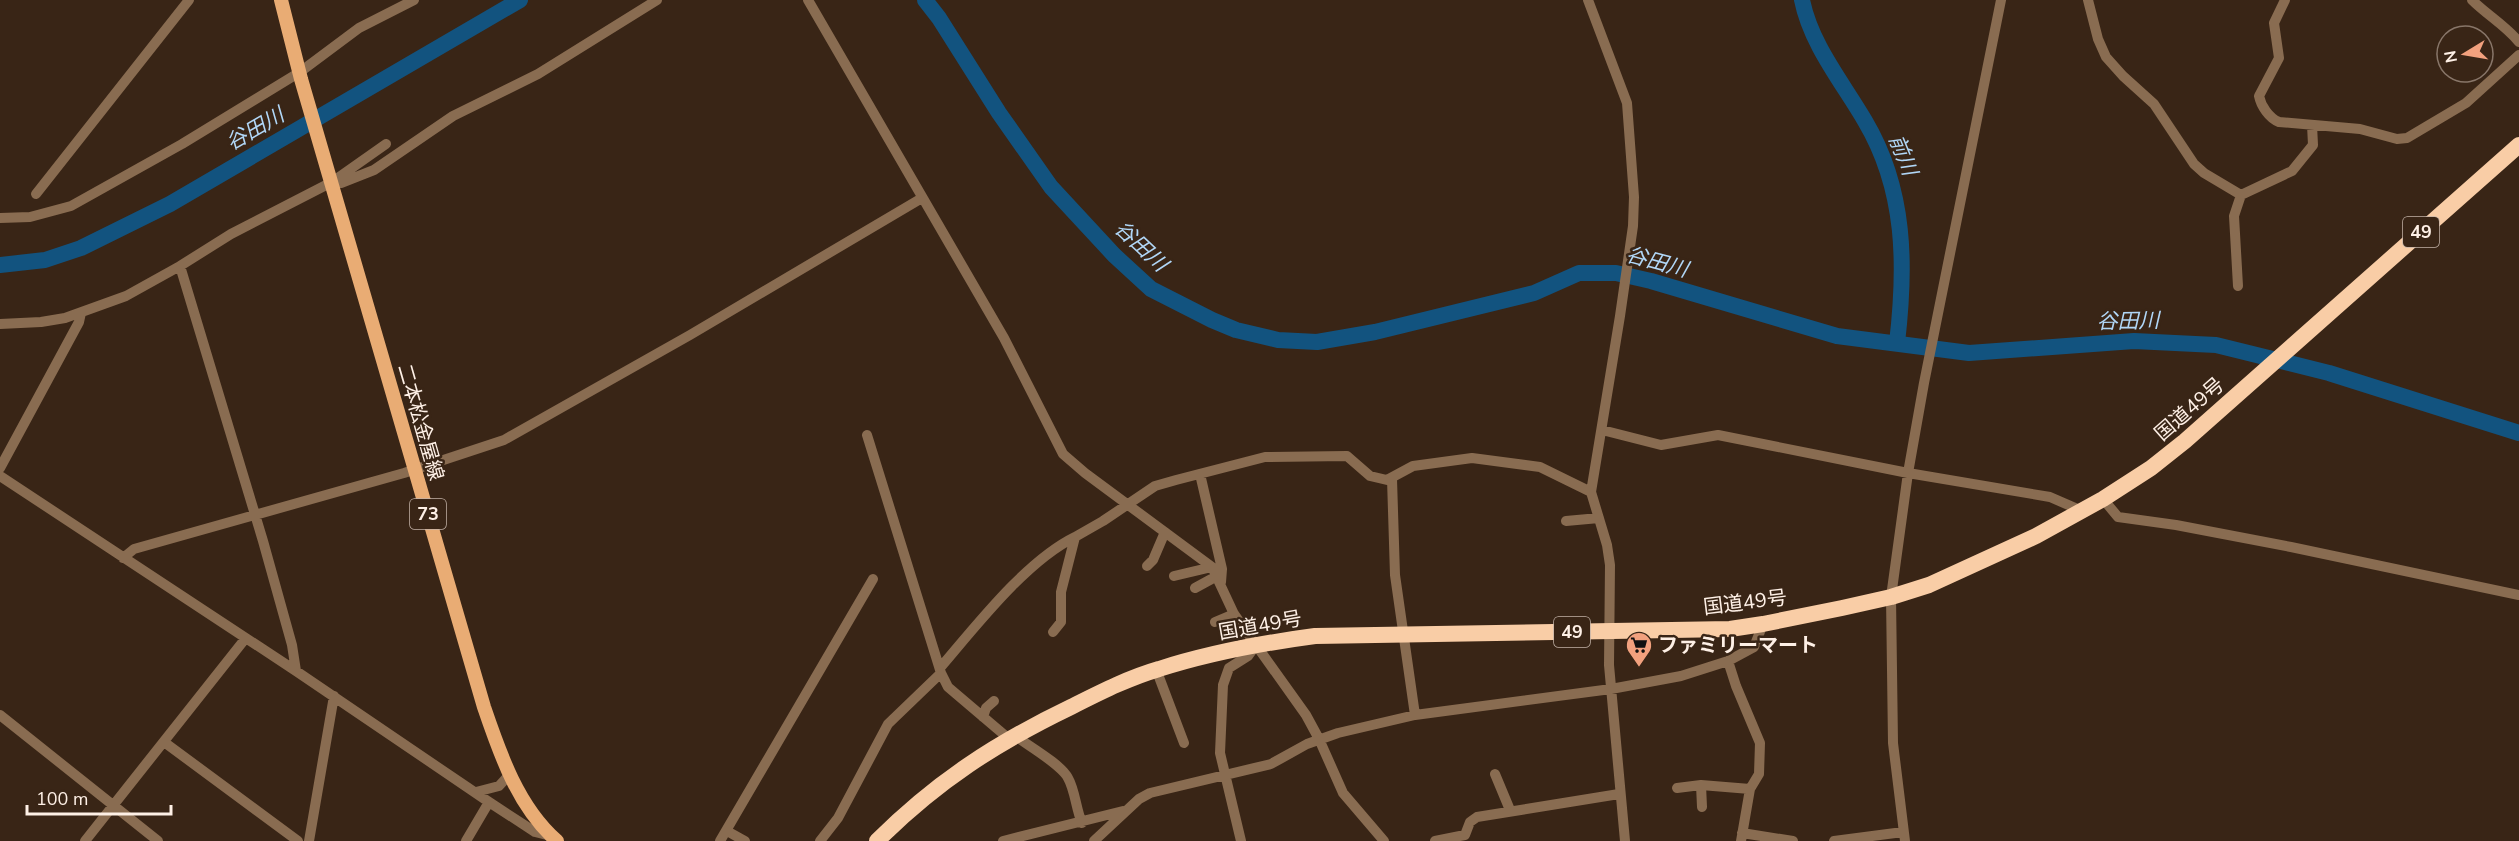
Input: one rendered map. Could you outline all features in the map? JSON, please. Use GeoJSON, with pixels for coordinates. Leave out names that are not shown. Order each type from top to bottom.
{"type":"FeatureCollection","features":[{"type":"Feature","properties":{"kind":"highway","name":"国道49号"},"geometry":{"type":"LineString","coordinates":[[877,841],[944,782],[1011,737],[1100,692],[1156,669],[1256,645],[1315,636],[1730,629],[1891,597],[1929,585],[2036,536],[2103,499],[2151,468],[2323,320],[2519,145]]}},
{"type":"Feature","properties":{"kind":"main road","name":"二本松金屋線"},"geometry":{"type":"LineString","coordinates":[[281,0],[414,470],[484,707],[509,775],[535,816],[554,838]]}},
{"type":"Feature","properties":{"kind":"street"},"geometry":{"type":"LineString","coordinates":[[36,194],[189,0]]}},
{"type":"Feature","properties":{"kind":"street"},"geometry":{"type":"LineString","coordinates":[[0,218],[30,217],[71,206],[301,76],[359,27],[414,0]]}},
{"type":"Feature","properties":{"kind":"street"},"geometry":{"type":"LineString","coordinates":[[330,177],[342,183],[374,170],[453,116],[538,74],[657,0]]}},
{"type":"Feature","properties":{"kind":"street"},"geometry":{"type":"LineString","coordinates":[[808,0],[1004,338],[1063,454],[1165,532],[1217,576],[1234,614],[1286,685],[1319,739],[1343,793],[1384,841]]}},
{"type":"Feature","properties":{"kind":"street"},"geometry":{"type":"LineString","coordinates":[[1588,0],[1627,103],[1634,197],[1620,316],[1591,492],[1610,565],[1608,631],[1611,689],[1625,841]]}},
{"type":"Feature","properties":{"kind":"street"},"geometry":{"type":"LineString","coordinates":[[1834,841],[1904,836],[1893,743],[1891,597],[1908,473],[1924,383],[2001,0]]}},
{"type":"Feature","properties":{"kind":"street"},"geometry":{"type":"LineString","coordinates":[[2088,0],[2098,39],[2106,57],[2154,104],[2193,164],[2241,195]]}},
{"type":"Feature","properties":{"kind":"street"},"geometry":{"type":"LineString","coordinates":[[2285,0],[2274,23],[2279,57],[2259,98],[2274,120],[2368,130],[2397,139],[2407,138],[2466,103],[2519,55]]}},
{"type":"Feature","properties":{"kind":"street"},"geometry":{"type":"LineString","coordinates":[[2472,0],[2482,11],[2503,25],[2519,42]]}},
{"type":"Feature","properties":{"kind":"street"},"geometry":{"type":"LineString","coordinates":[[2238,286],[2234,216],[2241,195],[2292,171],[2313,145],[2312,125]]}},
{"type":"Feature","properties":{"kind":"street"},"geometry":{"type":"LineString","coordinates":[[0,324],[41,322],[81,313],[126,296],[386,144]]}},
{"type":"Feature","properties":{"kind":"street"},"geometry":{"type":"LineString","coordinates":[[123,558],[134,549],[414,470],[504,440],[690,335],[922,198]]}},
{"type":"Feature","properties":{"kind":"street"},"geometry":{"type":"LineString","coordinates":[[180,266],[255,515],[292,645],[296,671]]}},
{"type":"Feature","properties":{"kind":"street"},"geometry":{"type":"LineString","coordinates":[[0,468],[79,322],[81,313]]}},
{"type":"Feature","properties":{"kind":"street"},"geometry":{"type":"LineString","coordinates":[[1602,430],[1661,445],[1718,435],[1908,473],[2050,497],[2080,510]]}},
{"type":"Feature","properties":{"kind":"street"},"geometry":{"type":"LineString","coordinates":[[867,435],[940,670],[948,687],[1011,737],[1037,748],[1065,773],[1069,779],[1082,823]]}},
{"type":"Feature","properties":{"kind":"street"},"geometry":{"type":"LineString","coordinates":[[820,841],[838,818],[888,724],[940,670],[1013,587],[1058,545],[1103,521],[1155,486],[1265,457],[1340,455],[1347,456],[1377,480],[1392,479],[1407,469],[1425,463],[1472,458],[1540,467],[1591,492]]}},
{"type":"Feature","properties":{"kind":"street"},"geometry":{"type":"LineString","coordinates":[[1196,588],[1217,576],[1222,569],[1200,474]]}},
{"type":"Feature","properties":{"kind":"street"},"geometry":{"type":"LineString","coordinates":[[0,476],[334,696],[489,802],[535,832],[554,838]]}},
{"type":"Feature","properties":{"kind":"street"},"geometry":{"type":"LineString","coordinates":[[1392,479],[1395,575],[1414,715]]}},
{"type":"Feature","properties":{"kind":"street"},"geometry":{"type":"LineString","coordinates":[[2103,499],[2118,517],[2157,521],[2291,547],[2519,595]]}},
{"type":"Feature","properties":{"kind":"street"},"geometry":{"type":"LineString","coordinates":[[1566,521],[1599,518]]}},
{"type":"Feature","properties":{"kind":"street"},"geometry":{"type":"LineString","coordinates":[[1148,566],[1165,532]]}},
{"type":"Feature","properties":{"kind":"street"},"geometry":{"type":"LineString","coordinates":[[1053,632],[1061,622],[1061,592],[1076,537]]}},
{"type":"Feature","properties":{"kind":"street"},"geometry":{"type":"LineString","coordinates":[[1174,576],[1217,576]]}},
{"type":"Feature","properties":{"kind":"street"},"geometry":{"type":"LineString","coordinates":[[720,841],[873,579]]}},
{"type":"Feature","properties":{"kind":"street"},"geometry":{"type":"LineString","coordinates":[[1215,622],[1234,614]]}},
{"type":"Feature","properties":{"kind":"street"},"geometry":{"type":"LineString","coordinates":[[1094,841],[1126,810],[1150,793],[1271,764],[1319,739],[1414,715],[1611,689],[1681,676],[1728,661],[1754,647],[1763,624]]}},
{"type":"Feature","properties":{"kind":"street"},"geometry":{"type":"LineString","coordinates":[[85,841],[245,639]]}},
{"type":"Feature","properties":{"kind":"street"},"geometry":{"type":"LineString","coordinates":[[1241,841],[1224,776],[1219,735],[1223,685],[1229,668],[1248,656],[1256,645]]}},
{"type":"Feature","properties":{"kind":"street"},"geometry":{"type":"LineString","coordinates":[[1728,661],[1760,743],[1759,774],[1750,789],[1742,837],[1793,841]]}},
{"type":"Feature","properties":{"kind":"street"},"geometry":{"type":"LineString","coordinates":[[1156,669],[1184,743]]}},
{"type":"Feature","properties":{"kind":"street"},"geometry":{"type":"LineString","coordinates":[[309,841],[334,696]]}},
{"type":"Feature","properties":{"kind":"street"},"geometry":{"type":"LineString","coordinates":[[983,717],[986,708],[994,701]]}},
{"type":"Feature","properties":{"kind":"street"},"geometry":{"type":"LineString","coordinates":[[0,716],[159,841]]}},
{"type":"Feature","properties":{"kind":"street"},"geometry":{"type":"LineString","coordinates":[[164,742],[298,841]]}},
{"type":"Feature","properties":{"kind":"street"},"geometry":{"type":"LineString","coordinates":[[1495,774],[1510,810]]}},
{"type":"Feature","properties":{"kind":"street"},"geometry":{"type":"LineString","coordinates":[[476,792],[493,789],[509,775]]}},
{"type":"Feature","properties":{"kind":"street"},"geometry":{"type":"LineString","coordinates":[[1677,788],[1701,785],[1750,789]]}},
{"type":"Feature","properties":{"kind":"street"},"geometry":{"type":"LineString","coordinates":[[1701,785],[1702,807]]}},
{"type":"Feature","properties":{"kind":"street"},"geometry":{"type":"LineString","coordinates":[[1435,841],[1465,835],[1470,822],[1477,817],[1619,794]]}},
{"type":"Feature","properties":{"kind":"street"},"geometry":{"type":"LineString","coordinates":[[466,841],[489,802]]}},
{"type":"Feature","properties":{"kind":"street"},"geometry":{"type":"LineString","coordinates":[[1003,841],[1082,823],[1126,810]]}},
{"type":"Feature","properties":{"kind":"street"},"geometry":{"type":"LineString","coordinates":[[727,831],[745,841]]}},
{"type":"Feature","properties":{"kind":"waterway","name":"谷田川"},"geometry":{"type":"LineString","coordinates":[[0,265],[45,260],[81,248],[170,204],[520,0]]}},
{"type":"Feature","properties":{"kind":"waterway","name":"谷田川"},"geometry":{"type":"LineString","coordinates":[[925,0],[1051,187],[1114,255],[1151,289],[1236,330],[1278,340],[1317,342],[1375,332],[1534,293],[1579,273],[1616,273],[1651,281],[1837,336],[1969,353],[2134,341],[2216,345],[2329,373],[2519,433]]}},
{"type":"Feature","properties":{"kind":"waterway","name":"前川"},"geometry":{"type":"LineString","coordinates":[[1802,0],[1806,17],[1820,48],[1865,121],[1879,147],[1889,174],[1896,201],[1902,257],[1897,343]]}},
{"type":"Feature","properties":{"kind":"place","name":"ファミリーマート"},"geometry":{"type":"Point","coordinates":[1639,668]}}]}
